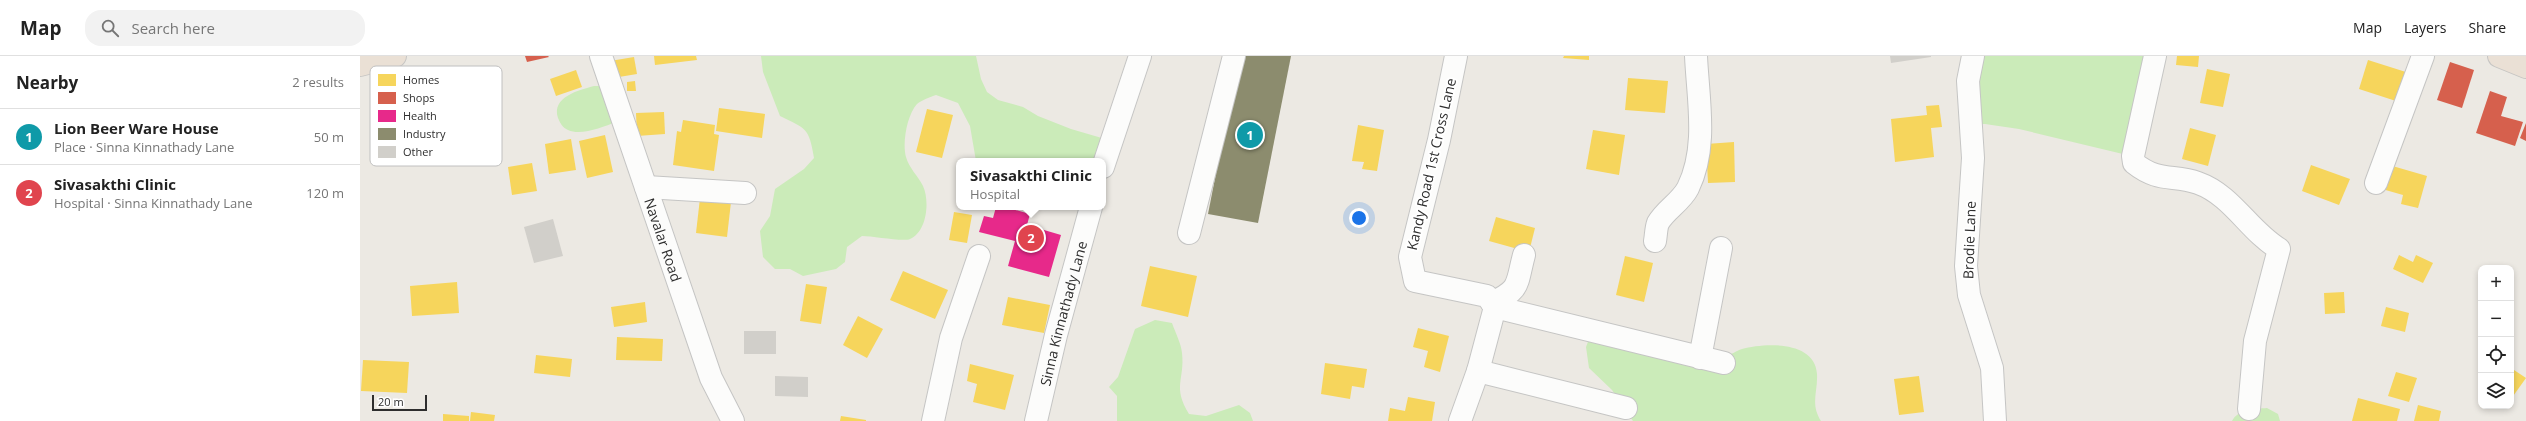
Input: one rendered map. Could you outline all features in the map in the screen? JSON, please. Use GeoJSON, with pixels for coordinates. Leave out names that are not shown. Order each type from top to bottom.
{"type":"FeatureCollection","features":[{"type":"Feature","properties":{"kind":"highway"},"geometry":{"type":"LineString","coordinates":[[360,65],[395,56]]}},
{"type":"Feature","properties":{"kind":"highway"},"geometry":{"type":"LineString","coordinates":[[2499,56],[2526,67]]}},
{"type":"Feature","properties":{"kind":"street","name":"Navalar Road"},"geometry":{"type":"LineString","coordinates":[[601,56],[711,378],[733,421]]}},
{"type":"Feature","properties":{"kind":"street"},"geometry":{"type":"LineString","coordinates":[[1106,158],[1140,56]]}},
{"type":"Feature","properties":{"kind":"street"},"geometry":{"type":"LineString","coordinates":[[1189,232],[1234,56]]}},
{"type":"Feature","properties":{"kind":"street","name":"Kandy Road 1st Cross Lane"},"geometry":{"type":"LineString","coordinates":[[1456,56],[1439,140],[1410,256],[1415,281],[1487,296],[1494,305]]}},
{"type":"Feature","properties":{"kind":"street"},"geometry":{"type":"LineString","coordinates":[[1655,241],[1658,223],[1687,191],[1699,155],[1701,132],[1696,56]]}},
{"type":"Feature","properties":{"kind":"street","name":"Brodie Lane"},"geometry":{"type":"LineString","coordinates":[[1973,56],[1968,80],[1973,158],[1966,266],[1969,295],[1992,368],[1995,421]]}},
{"type":"Feature","properties":{"kind":"street"},"geometry":{"type":"LineString","coordinates":[[2155,56],[2143,121],[2133,156],[2134,163],[2148,174],[2198,183],[2217,194],[2270,244],[2279,249],[2255,341],[2249,409]]}},
{"type":"Feature","properties":{"kind":"street"},"geometry":{"type":"LineString","coordinates":[[2376,183],[2423,56]]}},
{"type":"Feature","properties":{"kind":"street"},"geometry":{"type":"LineString","coordinates":[[646,187],[745,193]]}},
{"type":"Feature","properties":{"kind":"street","name":"Sinna Kinnathady Lane"},"geometry":{"type":"LineString","coordinates":[[1036,421],[1056,335],[1091,210]]}},
{"type":"Feature","properties":{"kind":"street"},"geometry":{"type":"LineString","coordinates":[[1700,358],[1720,248]]}},
{"type":"Feature","properties":{"kind":"street"},"geometry":{"type":"LineString","coordinates":[[1460,421],[1478,371],[1494,305],[1511,293],[1515,288],[1524,255]]}},
{"type":"Feature","properties":{"kind":"street"},"geometry":{"type":"LineString","coordinates":[[933,421],[951,338],[979,256]]}},
{"type":"Feature","properties":{"kind":"street"},"geometry":{"type":"LineString","coordinates":[[1494,305],[1724,363]]}},
{"type":"Feature","properties":{"kind":"street"},"geometry":{"type":"LineString","coordinates":[[1478,371],[1626,408]]}},
{"type":"Feature","properties":{"kind":"green space"},"geometry":{"type":"Polygon","coordinates":[[[761,56],[976,56],[981,79],[987,92],[998,100],[1023,107],[1038,116],[1071,129],[1112,141],[1104,158],[975,158],[970,126],[958,103],[936,95],[921,101],[913,109],[910,115],[905,137],[907,161],[921,182],[925,192],[926,216],[920,230],[916,235],[906,240],[862,236],[847,247],[845,262],[836,269],[803,276],[790,269],[775,269],[763,257],[760,231],[770,216],[775,189],[804,169],[814,158],[810,140],[805,130],[780,116],[763,72],[761,56]]]}},
{"type":"Feature","properties":{"kind":"green space"},"geometry":{"type":"Polygon","coordinates":[[[1973,56],[2155,56],[2127,155],[2019,129],[1985,124],[1971,124],[1973,56]]]}},
{"type":"Feature","properties":{"kind":"green space"},"geometry":{"type":"Polygon","coordinates":[[[594,86],[603,86],[616,122],[599,128],[579,132],[573,132],[566,129],[558,118],[557,111],[562,100],[574,92],[594,86]]]}},
{"type":"Feature","properties":{"kind":"green space"},"geometry":{"type":"Polygon","coordinates":[[[1155,320],[1172,323],[1179,341],[1182,362],[1180,390],[1189,414],[1206,416],[1239,405],[1250,413],[1253,421],[1117,421],[1117,396],[1109,387],[1118,377],[1135,329],[1155,320]]]}},
{"type":"Feature","properties":{"kind":"green space"},"geometry":{"type":"Polygon","coordinates":[[[1594,326],[1725,356],[1751,347],[1775,345],[1787,346],[1798,350],[1808,355],[1814,363],[1817,374],[1815,403],[1821,421],[1633,421],[1612,390],[1589,368],[1586,347],[1594,326]]]}},
{"type":"Feature","properties":{"kind":"green space"},"geometry":{"type":"Polygon","coordinates":[[[2267,408],[2278,414],[2280,421],[2232,421],[2238,414],[2243,412],[2252,409],[2267,408]]]}},
{"type":"Feature","properties":{"kind":"building: Homes"},"geometry":{"type":"Polygon","coordinates":[[[654,56],[696,56],[697,60],[655,65],[654,56]]]}},
{"type":"Feature","properties":{"kind":"building: Homes"},"geometry":{"type":"Polygon","coordinates":[[[1564,56],[1589,56],[1589,60],[1563,58],[1564,56]]]}},
{"type":"Feature","properties":{"kind":"building: Homes"},"geometry":{"type":"Polygon","coordinates":[[[2177,56],[2199,56],[2198,67],[2176,65],[2177,56]]]}},
{"type":"Feature","properties":{"kind":"building: Homes"},"geometry":{"type":"Polygon","coordinates":[[[634,57],[637,74],[613,78],[610,61],[634,57]]]}},
{"type":"Feature","properties":{"kind":"building: Homes"},"geometry":{"type":"Polygon","coordinates":[[[2368,60],[2409,73],[2399,102],[2359,89],[2368,60]]]}},
{"type":"Feature","properties":{"kind":"building: Homes"},"geometry":{"type":"Polygon","coordinates":[[[2207,69],[2230,74],[2223,107],[2200,103],[2207,69]]]}},
{"type":"Feature","properties":{"kind":"building: Homes"},"geometry":{"type":"Polygon","coordinates":[[[576,70],[582,87],[556,96],[550,79],[576,70]]]}},
{"type":"Feature","properties":{"kind":"building: Homes"},"geometry":{"type":"Polygon","coordinates":[[[1628,78],[1668,81],[1665,113],[1625,110],[1628,78]]]}},
{"type":"Feature","properties":{"kind":"building: Homes"},"geometry":{"type":"Polygon","coordinates":[[[635,81],[636,91],[627,91],[627,82],[635,81]]]}},
{"type":"Feature","properties":{"kind":"building: Homes"},"geometry":{"type":"Polygon","coordinates":[[[1939,105],[1942,127],[1931,128],[1934,157],[1895,162],[1891,119],[1927,115],[1926,106],[1939,105]]]}},
{"type":"Feature","properties":{"kind":"building: Homes"},"geometry":{"type":"Polygon","coordinates":[[[719,108],[765,114],[762,138],[716,131],[719,108]]]}},
{"type":"Feature","properties":{"kind":"building: Homes"},"geometry":{"type":"Polygon","coordinates":[[[927,109],[953,115],[942,158],[916,152],[927,109]]]}},
{"type":"Feature","properties":{"kind":"building: Homes"},"geometry":{"type":"Polygon","coordinates":[[[664,112],[665,134],[637,136],[636,113],[664,112]]]}},
{"type":"Feature","properties":{"kind":"building: Homes"},"geometry":{"type":"Polygon","coordinates":[[[683,120],[715,125],[714,134],[719,135],[714,171],[673,165],[677,131],[681,132],[683,120]]]}},
{"type":"Feature","properties":{"kind":"building: Homes"},"geometry":{"type":"Polygon","coordinates":[[[1358,125],[1384,130],[1377,171],[1362,169],[1364,162],[1352,161],[1358,125]]]}},
{"type":"Feature","properties":{"kind":"building: Homes"},"geometry":{"type":"Polygon","coordinates":[[[2190,128],[2216,135],[2208,166],[2182,159],[2190,128]]]}},
{"type":"Feature","properties":{"kind":"building: Homes"},"geometry":{"type":"Polygon","coordinates":[[[1593,130],[1625,135],[1619,175],[1586,169],[1593,130]]]}},
{"type":"Feature","properties":{"kind":"building: Homes"},"geometry":{"type":"Polygon","coordinates":[[[605,135],[613,172],[587,178],[579,141],[605,135]]]}},
{"type":"Feature","properties":{"kind":"building: Homes"},"geometry":{"type":"Polygon","coordinates":[[[571,139],[576,170],[549,174],[545,144],[571,139]]]}},
{"type":"Feature","properties":{"kind":"building: Homes"},"geometry":{"type":"Polygon","coordinates":[[[1734,142],[1735,182],[1708,183],[1706,144],[1734,142]]]}},
{"type":"Feature","properties":{"kind":"building: Homes"},"geometry":{"type":"Polygon","coordinates":[[[532,163],[537,191],[512,195],[508,167],[532,163]]]}},
{"type":"Feature","properties":{"kind":"building: Homes"},"geometry":{"type":"Polygon","coordinates":[[[2311,165],[2350,179],[2339,205],[2302,191],[2311,165]]]}},
{"type":"Feature","properties":{"kind":"building: Homes"},"geometry":{"type":"Polygon","coordinates":[[[2389,165],[2427,176],[2418,208],[2401,204],[2403,195],[2382,189],[2389,165]]]}},
{"type":"Feature","properties":{"kind":"building: Homes"},"geometry":{"type":"Polygon","coordinates":[[[700,198],[731,202],[727,237],[696,233],[700,198]]]}},
{"type":"Feature","properties":{"kind":"building: Homes"},"geometry":{"type":"Polygon","coordinates":[[[954,212],[972,215],[967,243],[949,240],[954,212]]]}},
{"type":"Feature","properties":{"kind":"building: Homes"},"geometry":{"type":"Polygon","coordinates":[[[1496,217],[1535,228],[1529,252],[1489,241],[1496,217]]]}},
{"type":"Feature","properties":{"kind":"building: Homes"},"geometry":{"type":"Polygon","coordinates":[[[2399,255],[2413,262],[2416,255],[2433,263],[2423,283],[2393,269],[2399,255]]]}},
{"type":"Feature","properties":{"kind":"building: Homes"},"geometry":{"type":"Polygon","coordinates":[[[1625,256],[1653,263],[1644,302],[1616,295],[1625,256]]]}},
{"type":"Feature","properties":{"kind":"building: Homes"},"geometry":{"type":"Polygon","coordinates":[[[1150,266],[1197,276],[1188,317],[1141,306],[1150,266]]]}},
{"type":"Feature","properties":{"kind":"building: Homes"},"geometry":{"type":"Polygon","coordinates":[[[903,271],[948,290],[935,319],[890,300],[903,271]]]}},
{"type":"Feature","properties":{"kind":"building: Homes"},"geometry":{"type":"Polygon","coordinates":[[[457,282],[459,313],[412,316],[410,286],[457,282]]]}},
{"type":"Feature","properties":{"kind":"building: Homes"},"geometry":{"type":"Polygon","coordinates":[[[806,284],[827,287],[821,324],[800,321],[806,284]]]}},
{"type":"Feature","properties":{"kind":"building: Homes"},"geometry":{"type":"Polygon","coordinates":[[[2344,292],[2345,313],[2325,314],[2324,293],[2344,292]]]}},
{"type":"Feature","properties":{"kind":"building: Homes"},"geometry":{"type":"Polygon","coordinates":[[[1008,297],[1050,305],[1044,333],[1002,325],[1008,297]]]}},
{"type":"Feature","properties":{"kind":"building: Homes"},"geometry":{"type":"Polygon","coordinates":[[[645,302],[647,322],[614,327],[611,307],[645,302]]]}},
{"type":"Feature","properties":{"kind":"building: Homes"},"geometry":{"type":"Polygon","coordinates":[[[2386,307],[2409,313],[2405,332],[2381,326],[2386,307]]]}},
{"type":"Feature","properties":{"kind":"building: Homes"},"geometry":{"type":"Polygon","coordinates":[[[858,316],[883,329],[867,358],[843,345],[858,316]]]}},
{"type":"Feature","properties":{"kind":"building: Homes"},"geometry":{"type":"Polygon","coordinates":[[[1418,328],[1449,336],[1440,372],[1424,367],[1428,351],[1413,347],[1418,328]]]}},
{"type":"Feature","properties":{"kind":"building: Homes"},"geometry":{"type":"Polygon","coordinates":[[[617,337],[663,339],[662,361],[616,360],[617,337]]]}},
{"type":"Feature","properties":{"kind":"building: Homes"},"geometry":{"type":"Polygon","coordinates":[[[536,355],[572,359],[570,377],[534,373],[536,355]]]}},
{"type":"Feature","properties":{"kind":"building: Homes"},"geometry":{"type":"Polygon","coordinates":[[[363,360],[409,362],[407,393],[361,391],[363,360]]]}},
{"type":"Feature","properties":{"kind":"building: Homes"},"geometry":{"type":"Polygon","coordinates":[[[1325,363],[1367,369],[1364,388],[1352,386],[1350,399],[1321,394],[1325,363]]]}},
{"type":"Feature","properties":{"kind":"building: Homes"},"geometry":{"type":"Polygon","coordinates":[[[970,364],[1014,375],[1005,410],[973,402],[977,384],[967,381],[970,364]]]}},
{"type":"Feature","properties":{"kind":"building: Homes"},"geometry":{"type":"Polygon","coordinates":[[[2514,370],[2526,378],[2514,395],[2514,370]]]}},
{"type":"Feature","properties":{"kind":"building: Homes"},"geometry":{"type":"Polygon","coordinates":[[[2396,372],[2417,378],[2409,402],[2388,396],[2396,372]]]}},
{"type":"Feature","properties":{"kind":"building: Homes"},"geometry":{"type":"Polygon","coordinates":[[[1919,376],[1924,412],[1899,415],[1894,379],[1919,376]]]}},
{"type":"Feature","properties":{"kind":"building: Homes"},"geometry":{"type":"Polygon","coordinates":[[[1408,397],[1435,402],[1432,421],[1388,421],[1390,408],[1405,411],[1408,397]]]}},
{"type":"Feature","properties":{"kind":"building: Homes"},"geometry":{"type":"Polygon","coordinates":[[[2358,398],[2400,409],[2397,421],[2352,421],[2358,398]]]}},
{"type":"Feature","properties":{"kind":"building: Homes"},"geometry":{"type":"Polygon","coordinates":[[[2418,405],[2441,411],[2439,421],[2414,421],[2418,405]]]}},
{"type":"Feature","properties":{"kind":"building: Homes"},"geometry":{"type":"Polygon","coordinates":[[[471,412],[495,415],[494,421],[470,421],[471,412]]]}},
{"type":"Feature","properties":{"kind":"building: Homes"},"geometry":{"type":"Polygon","coordinates":[[[443,414],[469,416],[469,421],[443,421],[443,414]]]}},
{"type":"Feature","properties":{"kind":"building: Homes"},"geometry":{"type":"Polygon","coordinates":[[[841,416],[866,420],[866,421],[840,421],[841,416]]]}},
{"type":"Feature","properties":{"kind":"building: Shops"},"geometry":{"type":"Polygon","coordinates":[[[525,56],[548,56],[549,57],[527,62],[525,56]]]}},
{"type":"Feature","properties":{"kind":"building: Shops"},"geometry":{"type":"Polygon","coordinates":[[[2450,62],[2474,70],[2462,108],[2437,100],[2450,62]]]}},
{"type":"Feature","properties":{"kind":"building: Shops"},"geometry":{"type":"Polygon","coordinates":[[[2490,91],[2507,97],[2501,116],[2523,122],[2515,146],[2476,133],[2490,91]]]}},
{"type":"Feature","properties":{"kind":"building: Shops"},"geometry":{"type":"Polygon","coordinates":[[[2526,123],[2526,141],[2520,138],[2526,123]]]}},
{"type":"Feature","properties":{"kind":"building: Health"},"geometry":{"type":"Polygon","coordinates":[[[995,210],[1016,210],[1030,214],[1027,225],[1061,235],[1049,277],[1008,266],[1015,241],[979,232],[984,216],[993,218],[995,210]]]}},
{"type":"Feature","properties":{"kind":"building: Industry"},"geometry":{"type":"Polygon","coordinates":[[[1239,56],[1291,56],[1258,223],[1208,214],[1239,56]]]}},
{"type":"Feature","properties":{"kind":"building: Other"},"geometry":{"type":"Polygon","coordinates":[[[1890,56],[1931,56],[1931,57],[1891,63],[1890,56]]]}},
{"type":"Feature","properties":{"kind":"building: Other"},"geometry":{"type":"Polygon","coordinates":[[[553,219],[563,256],[534,263],[524,227],[553,219]]]}},
{"type":"Feature","properties":{"kind":"building: Other"},"geometry":{"type":"Polygon","coordinates":[[[744,331],[776,331],[776,354],[744,354],[744,331]]]}},
{"type":"Feature","properties":{"kind":"building: Other"},"geometry":{"type":"Polygon","coordinates":[[[775,376],[808,377],[808,397],[775,396],[775,376]]]}},
{"type":"Feature","properties":{"kind":"place","name":"Lion Beer Ware House"},"geometry":{"type":"Point","coordinates":[1250,135]}},
{"type":"Feature","properties":{"kind":"place","name":"Sivasakthi Clinic"},"geometry":{"type":"Point","coordinates":[1031,238]}}]}
